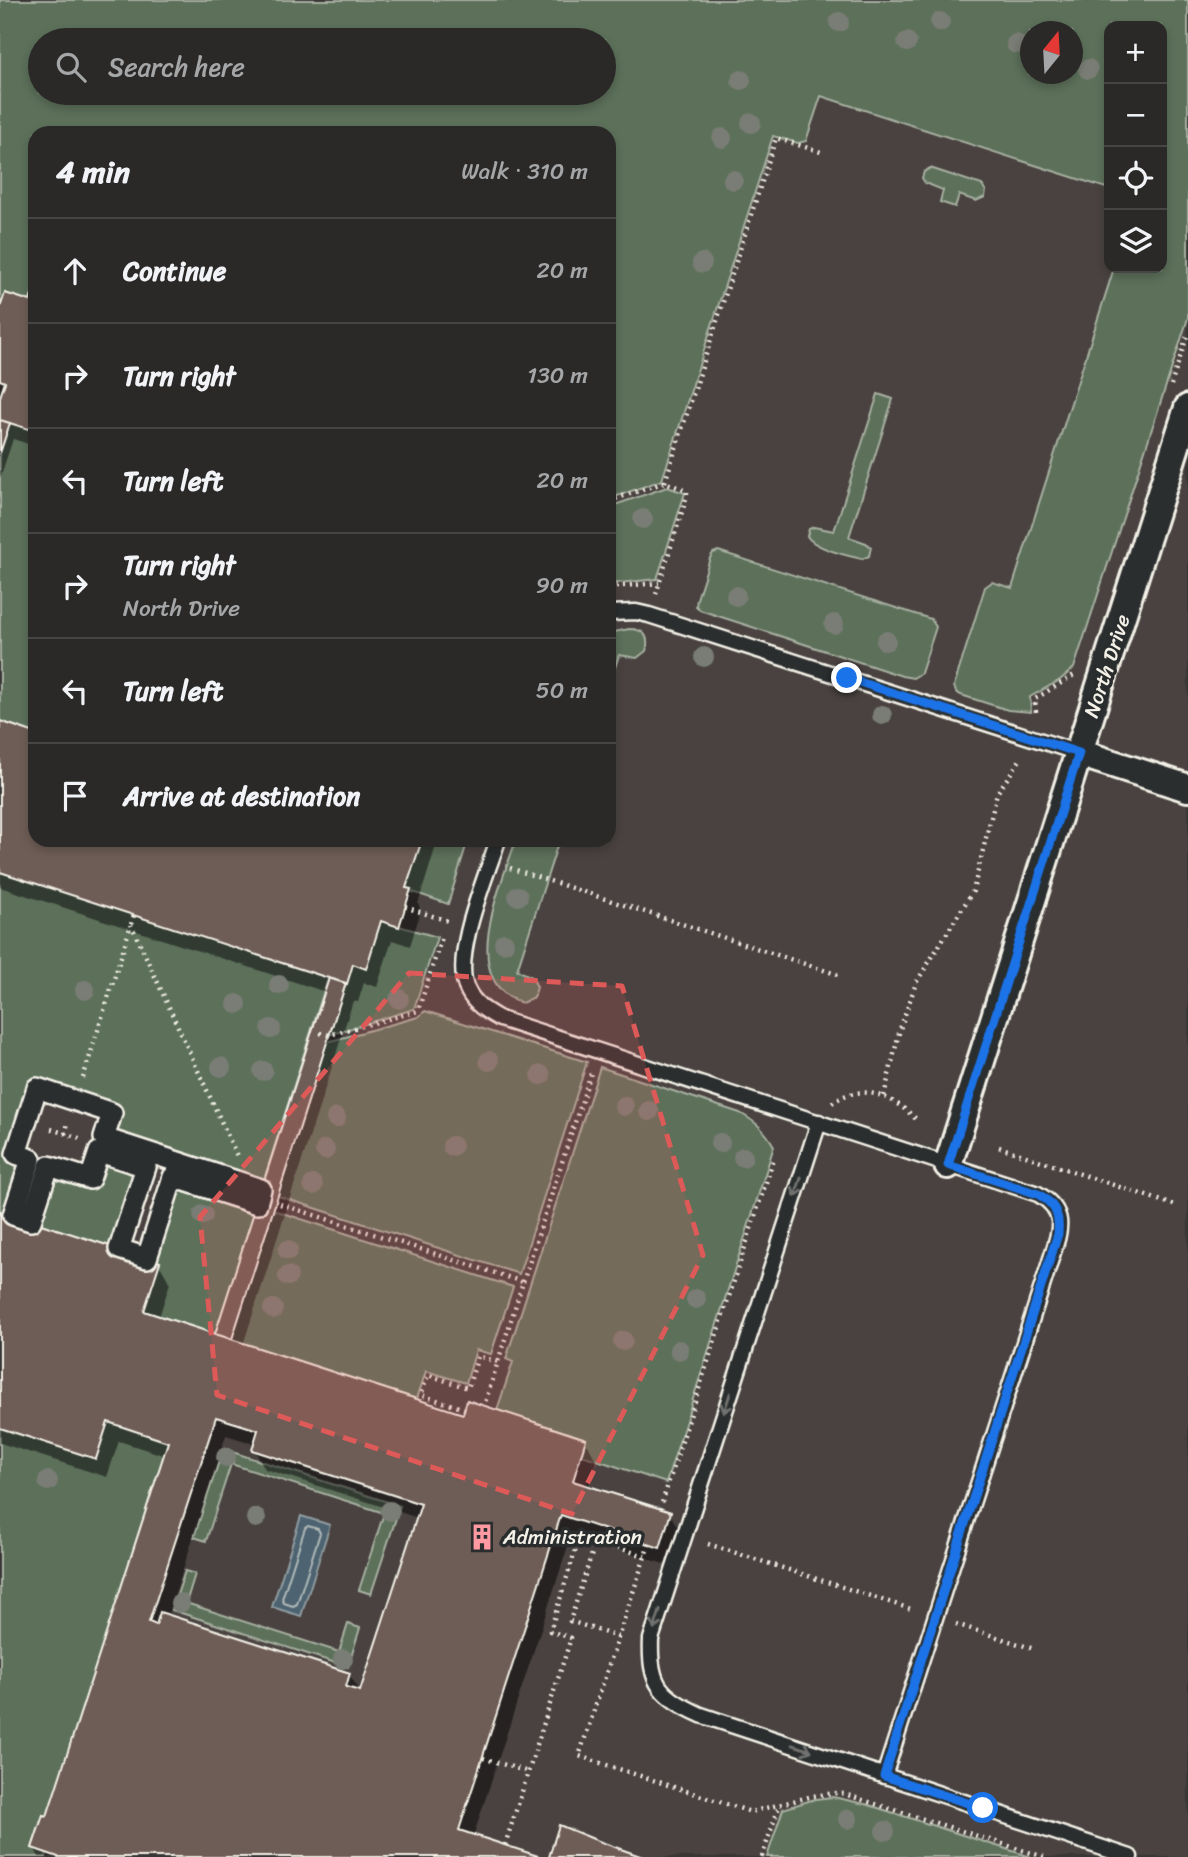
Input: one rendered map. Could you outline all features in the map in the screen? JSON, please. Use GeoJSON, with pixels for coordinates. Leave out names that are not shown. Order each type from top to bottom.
{"type":"FeatureCollection","features":[{"type":"Feature","properties":{"kind":"street","name":"North Drive"},"geometry":{"type":"LineString","coordinates":[[948,1165],[1188,408]]}},
{"type":"Feature","properties":{"kind":"street"},"geometry":{"type":"LineString","coordinates":[[1079,753],[1188,788]]}},
{"type":"Feature","properties":{"kind":"street"},"geometry":{"type":"LineString","coordinates":[[37,1088],[75,1101],[111,1113],[104,1138],[261,1189],[257,1204],[173,1177],[147,1258],[119,1249],[146,1167],[99,1152],[90,1179],[49,1166],[31,1221],[13,1215],[31,1159],[16,1154],[37,1088]]}},
{"type":"Feature","properties":{"kind":"lane"},"geometry":{"type":"LineString","coordinates":[[616,613],[636,612],[649,615],[1079,753]]}},
{"type":"Feature","properties":{"kind":"lane"},"geometry":{"type":"LineString","coordinates":[[496,847],[463,950],[462,972],[467,991],[481,1008],[500,1019],[1038,1194],[1049,1200],[1056,1209],[1060,1221],[1058,1234],[884,1776]]}},
{"type":"Feature","properties":{"kind":"lane"},"geometry":{"type":"LineString","coordinates":[[819,1122],[651,1639],[650,1664],[658,1686],[676,1704],[701,1715],[1130,1857]]}},
{"type":"Feature","properties":{"kind":"path"},"geometry":{"type":"LineString","coordinates":[[665,482],[776,138],[821,152]]}},
{"type":"Feature","properties":{"kind":"path"},"geometry":{"type":"LineString","coordinates":[[616,499],[665,482],[685,489],[687,496],[649,615]]}},
{"type":"Feature","properties":{"kind":"path"},"geometry":{"type":"LineString","coordinates":[[616,586],[659,583]]}},
{"type":"Feature","properties":{"kind":"path"},"geometry":{"type":"LineString","coordinates":[[884,1096],[898,1038],[916,983],[973,891],[997,793],[1022,756]]}},
{"type":"Feature","properties":{"kind":"path"},"geometry":{"type":"LineString","coordinates":[[507,867],[842,976]]}},
{"type":"Feature","properties":{"kind":"path"},"geometry":{"type":"LineString","coordinates":[[405,907],[447,921]]}},
{"type":"Feature","properties":{"kind":"path"},"geometry":{"type":"LineString","coordinates":[[320,1033],[329,1035],[418,1011],[452,908]]}},
{"type":"Feature","properties":{"kind":"path"},"geometry":{"type":"LineString","coordinates":[[65,1133],[134,915]]}},
{"type":"Feature","properties":{"kind":"path"},"geometry":{"type":"LineString","coordinates":[[131,924],[250,1186]]}},
{"type":"Feature","properties":{"kind":"path"},"geometry":{"type":"LineString","coordinates":[[484,1406],[598,1050]]}},
{"type":"Feature","properties":{"kind":"path"},"geometry":{"type":"LineString","coordinates":[[831,1104],[855,1094],[884,1096],[899,1103],[917,1120]]}},
{"type":"Feature","properties":{"kind":"path"},"geometry":{"type":"LineString","coordinates":[[999,1147],[1177,1206]]}},
{"type":"Feature","properties":{"kind":"path"},"geometry":{"type":"LineString","coordinates":[[660,1509],[774,1158]]}},
{"type":"Feature","properties":{"kind":"path"},"geometry":{"type":"LineString","coordinates":[[276,1203],[523,1282]]}},
{"type":"Feature","properties":{"kind":"path"},"geometry":{"type":"LineString","coordinates":[[465,1409],[421,1395],[428,1375],[468,1388],[478,1356],[498,1362]]}},
{"type":"Feature","properties":{"kind":"path"},"geometry":{"type":"LineString","coordinates":[[505,1845],[571,1638],[550,1631],[580,1536],[645,1556]]}},
{"type":"Feature","properties":{"kind":"path"},"geometry":{"type":"LineString","coordinates":[[596,1541],[570,1621],[618,1637]]}},
{"type":"Feature","properties":{"kind":"path"},"geometry":{"type":"LineString","coordinates":[[649,1544],[579,1756],[751,1812],[813,1796],[844,1794],[1044,1857]]}},
{"type":"Feature","properties":{"kind":"path"},"geometry":{"type":"LineString","coordinates":[[708,1544],[920,1612]]}},
{"type":"Feature","properties":{"kind":"path"},"geometry":{"type":"LineString","coordinates":[[952,1623],[1034,1649]]}},
{"type":"Feature","properties":{"kind":"path"},"geometry":{"type":"LineString","coordinates":[[482,1758],[528,1772]]}},
{"type":"Feature","properties":{"kind":"path"},"geometry":{"type":"LineString","coordinates":[[762,1857],[779,1806]]}},
{"type":"Feature","properties":{"kind":"highlighted area"},"geometry":{"type":"Polygon","coordinates":[[[409,973],[622,986],[703,1255],[572,1514],[217,1395],[200,1217],[409,973]]]}},
{"type":"Feature","properties":{"kind":"shaded area"},"geometry":{"type":"Polygon","coordinates":[[[0,0],[1188,0],[1188,1857],[0,1857],[0,0]]]}},
{"type":"Feature","properties":{"kind":"green space"},"geometry":{"type":"Polygon","coordinates":[[[0,0],[1188,0],[1188,318],[1074,668],[1060,680],[1030,697],[1031,712],[1008,710],[961,695],[956,692],[954,686],[985,587],[992,582],[1012,588],[1112,273],[1167,273],[1167,21],[1104,21],[1104,187],[821,96],[806,141],[798,143],[773,136],[662,480],[616,496],[616,126],[28,126],[28,300],[5,293],[0,308],[0,0]]]}},
{"type":"Feature","properties":{"kind":"green space"},"geometry":{"type":"Polygon","coordinates":[[[930,168],[982,185],[986,191],[985,197],[976,201],[959,195],[955,207],[940,202],[943,190],[925,183],[922,178],[924,172],[930,168]]]}},
{"type":"Feature","properties":{"kind":"green space"},"geometry":{"type":"Polygon","coordinates":[[[878,394],[893,399],[849,537],[871,547],[869,556],[862,559],[824,548],[807,536],[809,529],[814,527],[834,531],[878,394]]]}},
{"type":"Feature","properties":{"kind":"green space"},"geometry":{"type":"Polygon","coordinates":[[[10,423],[28,429],[28,731],[0,721],[0,453],[10,423]]]}},
{"type":"Feature","properties":{"kind":"green space"},"geometry":{"type":"Polygon","coordinates":[[[667,487],[685,493],[657,579],[616,583],[616,505],[667,487]]]}},
{"type":"Feature","properties":{"kind":"green space"},"geometry":{"type":"Polygon","coordinates":[[[718,551],[931,619],[936,627],[921,673],[913,678],[902,676],[700,610],[696,606],[697,599],[710,558],[718,551]]]}},
{"type":"Feature","properties":{"kind":"green space"},"geometry":{"type":"Polygon","coordinates":[[[639,630],[646,637],[646,651],[637,658],[619,655],[616,664],[616,632],[639,630]]]}},
{"type":"Feature","properties":{"kind":"green space"},"geometry":{"type":"Polygon","coordinates":[[[420,847],[466,847],[448,904],[406,888],[420,847]]]}},
{"type":"Feature","properties":{"kind":"green space"},"geometry":{"type":"Polygon","coordinates":[[[514,847],[557,847],[517,970],[532,977],[537,987],[534,997],[522,1003],[502,991],[491,974],[487,953],[494,905],[514,847]]]}},
{"type":"Feature","properties":{"kind":"green space"},"geometry":{"type":"Polygon","coordinates":[[[0,872],[328,978],[261,1189],[104,1138],[111,1114],[38,1089],[16,1154],[31,1159],[13,1215],[0,1211],[0,872]]]}},
{"type":"Feature","properties":{"kind":"green space"},"geometry":{"type":"Polygon","coordinates":[[[381,921],[437,937],[414,1009],[329,1035],[353,964],[366,968],[381,921]]]}},
{"type":"Feature","properties":{"kind":"green space"},"geometry":{"type":"Polygon","coordinates":[[[425,1011],[587,1062],[519,1274],[278,1196],[327,1042],[418,1017],[425,1011]]]}},
{"type":"Feature","properties":{"kind":"green space"},"geometry":{"type":"Polygon","coordinates":[[[600,1067],[740,1113],[760,1127],[774,1146],[666,1483],[582,1455],[586,1439],[497,1410],[513,1362],[506,1359],[600,1067]]]}},
{"type":"Feature","properties":{"kind":"green space"},"geometry":{"type":"Polygon","coordinates":[[[99,1152],[146,1167],[119,1249],[31,1221],[49,1166],[90,1179],[99,1152]]]}},
{"type":"Feature","properties":{"kind":"green space"},"geometry":{"type":"Polygon","coordinates":[[[173,1177],[257,1204],[215,1334],[144,1311],[147,1258],[173,1177]]]}},
{"type":"Feature","properties":{"kind":"green space"},"geometry":{"type":"Polygon","coordinates":[[[273,1210],[513,1287],[491,1354],[476,1350],[466,1383],[426,1371],[417,1399],[232,1339],[273,1210]]]}},
{"type":"Feature","properties":{"kind":"green space"},"geometry":{"type":"Polygon","coordinates":[[[108,1422],[168,1442],[48,1816],[43,1815],[32,1848],[47,1853],[46,1857],[0,1857],[0,1428],[96,1459],[108,1422]]]}},
{"type":"Feature","properties":{"kind":"green space"},"geometry":{"type":"Polygon","coordinates":[[[223,1449],[400,1506],[371,1594],[359,1590],[384,1513],[231,1464],[206,1541],[194,1537],[223,1449]]]}},
{"type":"Feature","properties":{"kind":"green space"},"geometry":{"type":"Polygon","coordinates":[[[185,1571],[195,1574],[186,1603],[339,1652],[348,1624],[360,1628],[348,1667],[172,1610],[185,1571]]]}},
{"type":"Feature","properties":{"kind":"green space"},"geometry":{"type":"Polygon","coordinates":[[[833,1797],[869,1805],[1031,1857],[767,1857],[783,1809],[815,1799],[833,1797]]]}},
{"type":"Feature","properties":{"kind":"water"},"geometry":{"type":"Polygon","coordinates":[[[301,1516],[330,1525],[301,1616],[272,1607],[301,1516]]]}},
{"type":"Feature","properties":{"kind":"building"},"geometry":{"type":"Polygon","coordinates":[[[5,293],[28,300],[28,429],[0,420],[0,397],[5,382],[0,380],[0,308],[5,293]]]}},
{"type":"Feature","properties":{"kind":"building"},"geometry":{"type":"Polygon","coordinates":[[[0,420],[10,423],[0,453],[0,420]]]}},
{"type":"Feature","properties":{"kind":"building"},"geometry":{"type":"Polygon","coordinates":[[[0,721],[28,731],[28,847],[420,847],[406,888],[411,889],[399,927],[381,921],[366,969],[353,964],[347,984],[0,872],[0,721]]]}},
{"type":"Feature","properties":{"kind":"building"},"geometry":{"type":"Polygon","coordinates":[[[329,978],[346,983],[232,1339],[215,1334],[329,978]]]}},
{"type":"Feature","properties":{"kind":"building","name":"Administration"},"geometry":{"type":"Polygon","coordinates":[[[0,1211],[160,1262],[144,1311],[463,1414],[467,1400],[586,1439],[573,1481],[671,1512],[660,1548],[561,1515],[459,1830],[541,1857],[58,1857],[32,1848],[43,1815],[47,1816],[168,1442],[108,1422],[96,1459],[0,1428],[0,1211]],[[216,1417],[149,1622],[156,1625],[160,1612],[350,1673],[346,1687],[360,1691],[421,1504],[252,1450],[258,1430],[216,1417]]]}},
{"type":"Feature","properties":{"kind":"building"},"geometry":{"type":"Polygon","coordinates":[[[559,1825],[601,1842],[643,1857],[549,1857],[559,1825]]]}},
{"type":"Feature","properties":{"kind":"place","name":"Administration"},"geometry":{"type":"Point","coordinates":[482,1537]}},
{"type":"Feature","properties":{"kind":"route"},"geometry":{"type":"LineString","coordinates":[[847,678],[1079,753],[948,1165],[1049,1200],[1060,1221],[1058,1234],[884,1776],[983,1808]]}}]}
